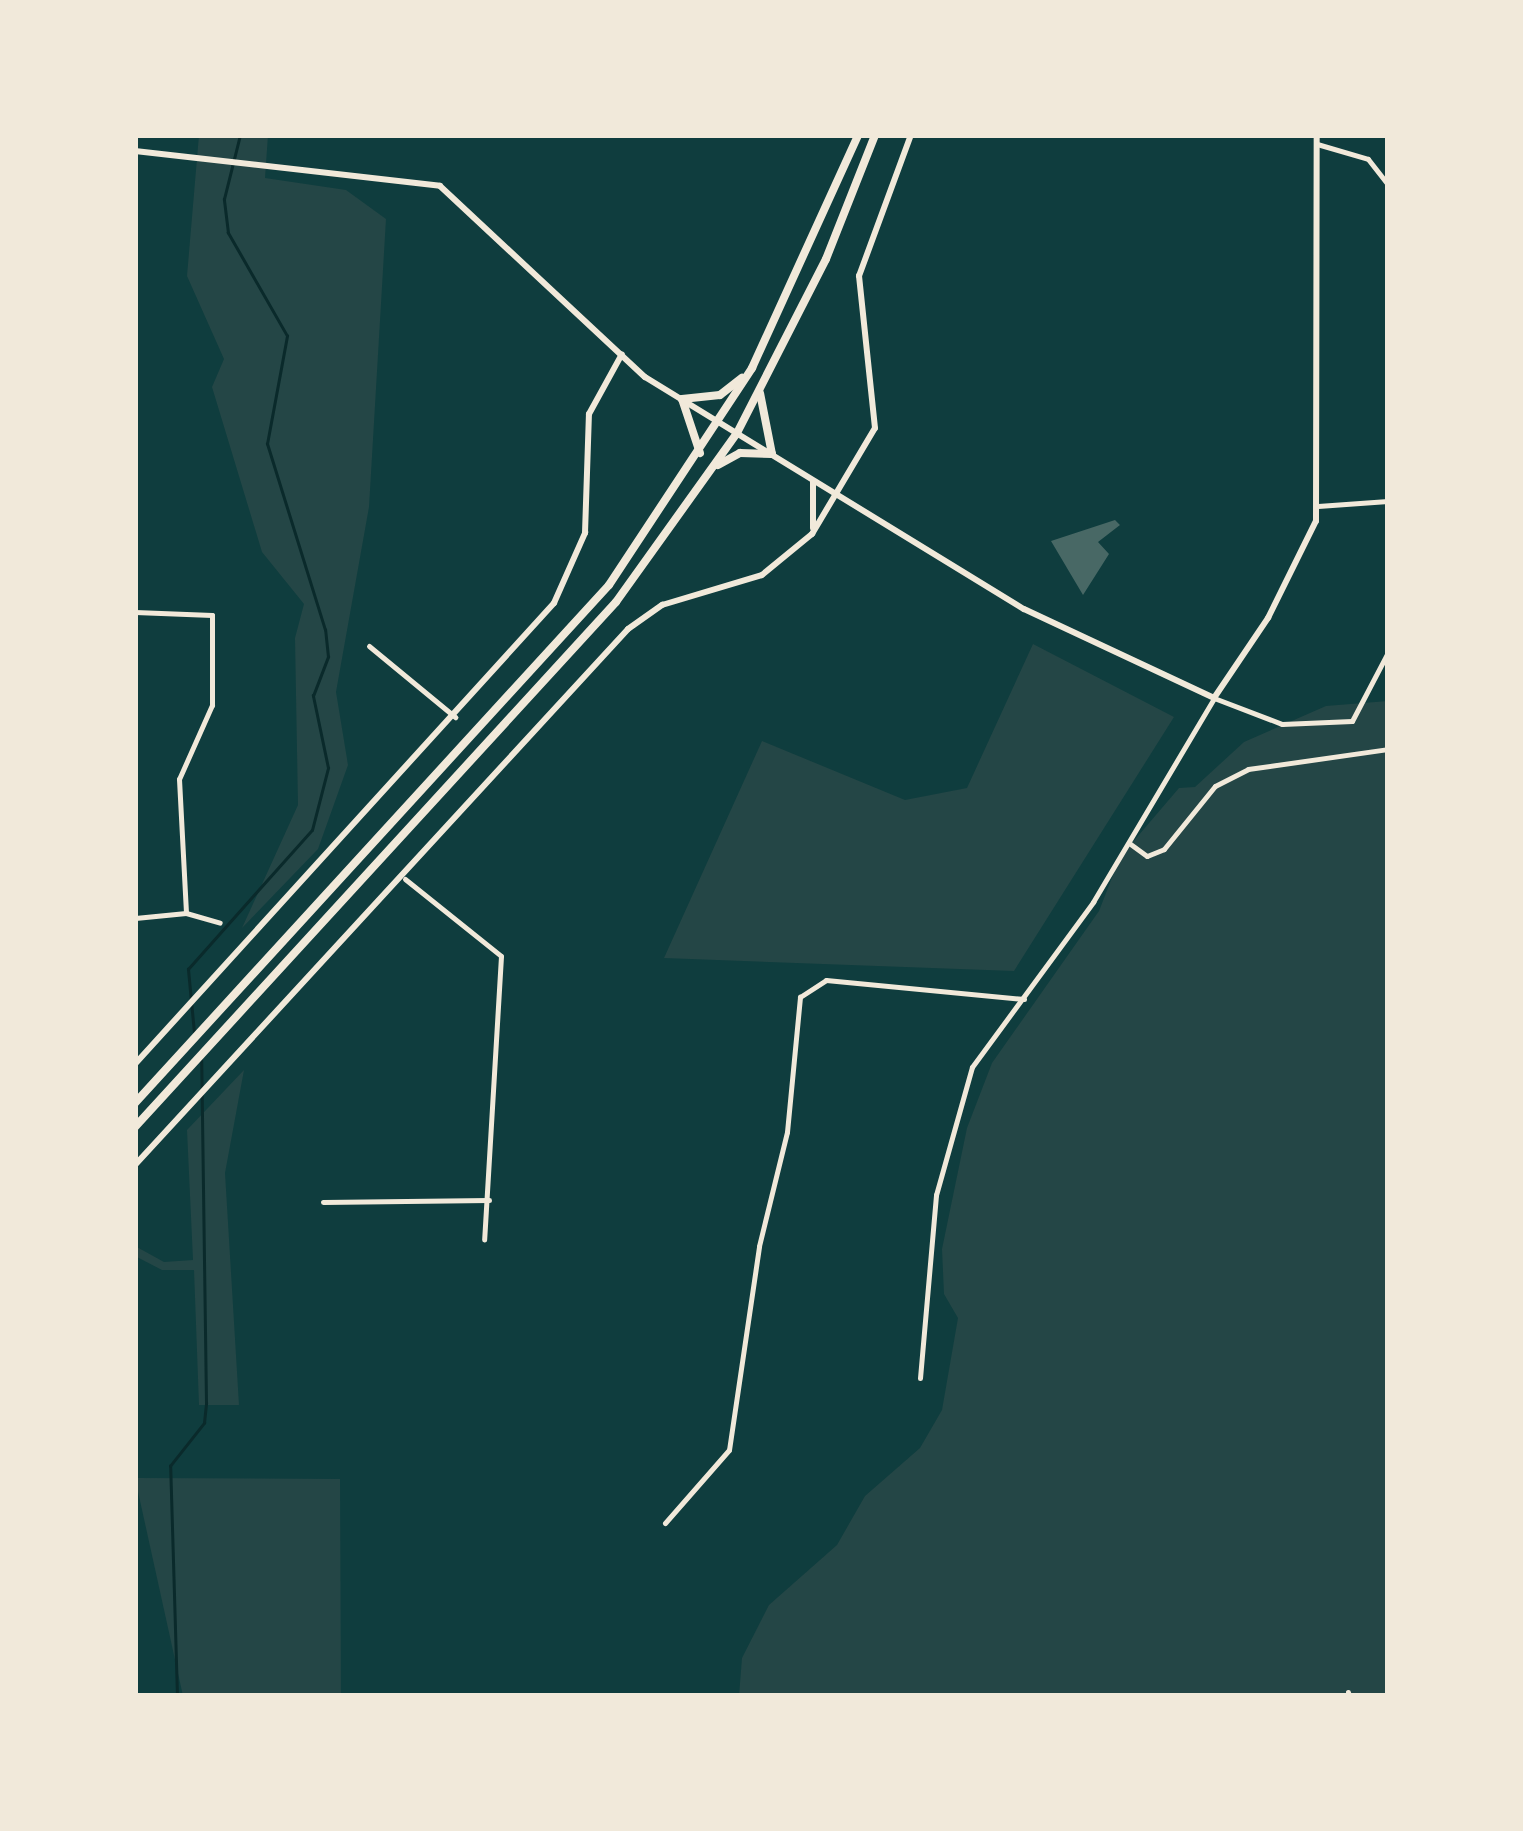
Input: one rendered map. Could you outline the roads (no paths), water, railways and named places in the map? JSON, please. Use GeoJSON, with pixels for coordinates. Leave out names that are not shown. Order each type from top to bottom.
{"type":"FeatureCollection","features":[{"type":"Feature","properties":{"kind":"highway"},"geometry":{"type":"LineString","coordinates":[[135,1103],[610,585],[722,422],[752,368],[858,135]]}},
{"type":"Feature","properties":{"kind":"highway"},"geometry":{"type":"LineString","coordinates":[[135,1126],[616,602],[738,432],[875,135]]}},
{"type":"Feature","properties":{"kind":"highway"},"geometry":{"type":"LineString","coordinates":[[700,454],[682,399],[720,395],[752,368]]}},
{"type":"Feature","properties":{"kind":"highway"},"geometry":{"type":"LineString","coordinates":[[710,471],[740,453],[772,454],[760,388]]}},
{"type":"Feature","properties":{"kind":"street"},"geometry":{"type":"LineString","coordinates":[[135,1165],[405,879],[628,629],[662,605],[762,575],[812,534],[839,496],[877,408],[861,309],[865,246],[911,135]]}},
{"type":"Feature","properties":{"kind":"street"},"geometry":{"type":"LineString","coordinates":[[920,1378],[924,1274],[949,1135],[972,1068],[1024,999],[1129,843],[1214,698],[1268,618],[1318,506],[1317,140],[1368,159],[1388,185]]}},
{"type":"Feature","properties":{"kind":"street"},"geometry":{"type":"LineString","coordinates":[[135,151],[260,162],[440,186],[622,354],[682,399],[1024,609],[1250,718],[1314,726],[1352,721],[1372,695],[1388,652]]}},
{"type":"Feature","properties":{"kind":"street"},"geometry":{"type":"LineString","coordinates":[[135,1064],[554,604],[584,533],[589,414],[622,354]]}},
{"type":"Feature","properties":{"kind":"street"},"geometry":{"type":"LineString","coordinates":[[812,480],[812,534]]}},
{"type":"Feature","properties":{"kind":"street"},"geometry":{"type":"LineString","coordinates":[[1318,506],[1388,501]]}},
{"type":"Feature","properties":{"kind":"street"},"geometry":{"type":"LineString","coordinates":[[135,612],[212,615],[212,705],[179,779],[186,913]]}},
{"type":"Feature","properties":{"kind":"street"},"geometry":{"type":"LineString","coordinates":[[369,646],[455,717]]}},
{"type":"Feature","properties":{"kind":"street"},"geometry":{"type":"LineString","coordinates":[[1129,843],[1146,856],[1164,849],[1215,786],[1248,770],[1388,749]]}},
{"type":"Feature","properties":{"kind":"street"},"geometry":{"type":"LineString","coordinates":[[405,879],[501,956],[484,1240]]}},
{"type":"Feature","properties":{"kind":"street"},"geometry":{"type":"LineString","coordinates":[[135,918],[186,913],[220,923]]}},
{"type":"Feature","properties":{"kind":"street"},"geometry":{"type":"LineString","coordinates":[[665,1523],[729,1450],[759,1246],[786,1132],[800,997],[826,980],[1024,999]]}},
{"type":"Feature","properties":{"kind":"street"},"geometry":{"type":"LineString","coordinates":[[323,1202],[489,1200]]}},
{"type":"Feature","properties":{"kind":"waterway"},"geometry":{"type":"LineString","coordinates":[[194,1033],[188,969],[312,830],[328,768],[313,696],[328,657],[325,630],[267,444],[287,336],[228,233],[224,199],[240,135]]}},
{"type":"Feature","properties":{"kind":"waterway"},"geometry":{"type":"LineString","coordinates":[[177,1696],[170,1466],[204,1423],[206,1403],[201,1061]]}}]}
